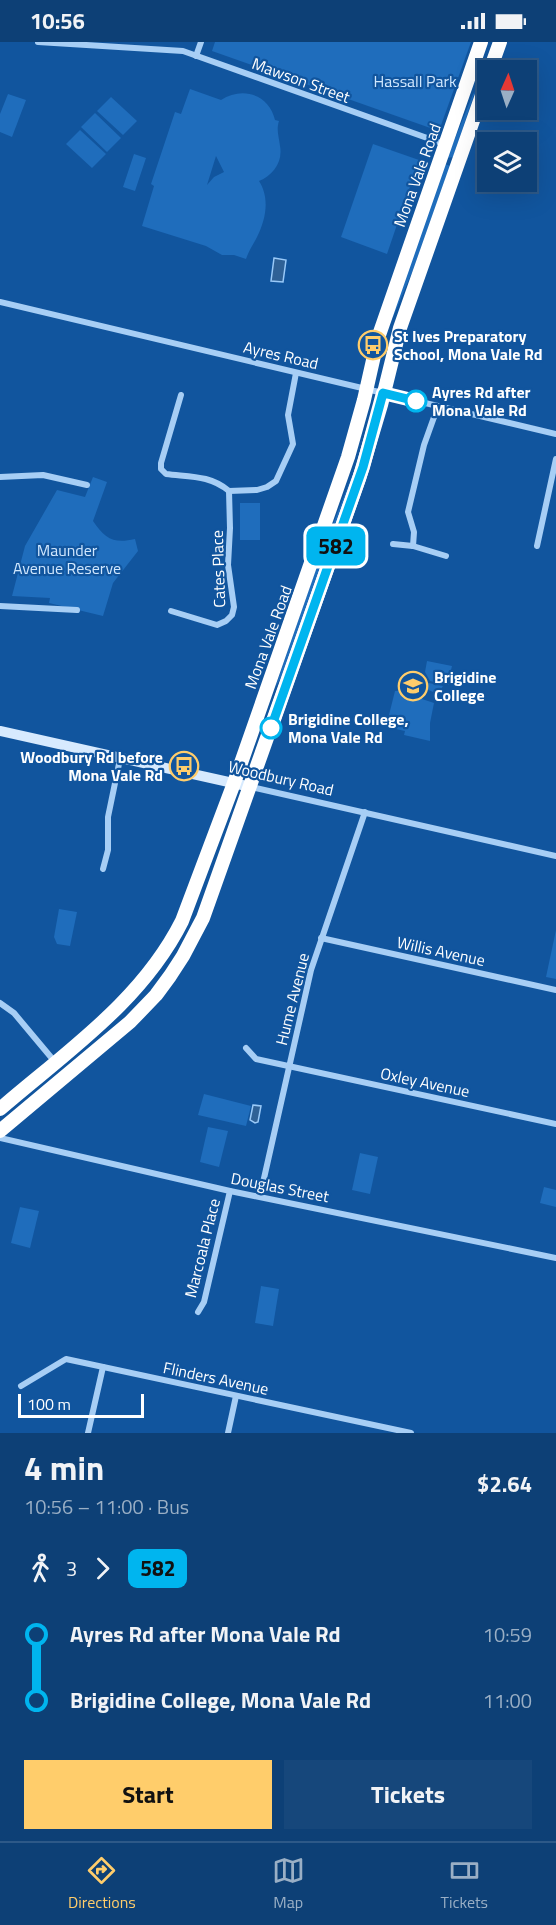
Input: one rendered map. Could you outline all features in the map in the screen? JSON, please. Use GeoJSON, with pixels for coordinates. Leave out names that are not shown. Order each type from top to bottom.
{"type":"FeatureCollection","features":[{"type":"Feature","properties":{"kind":"highway","name":"Mona Vale Road"},"geometry":{"type":"LineString","coordinates":[[0,1109],[102,1023],[135,991],[175,936],[234,783],[348,457],[367,389],[378,338],[482,42]]}},
{"type":"Feature","properties":{"kind":"highway"},"geometry":{"type":"LineString","coordinates":[[494,60],[500,42]]}},
{"type":"Feature","properties":{"kind":"highway","name":"Mona Vale Road"},"geometry":{"type":"LineString","coordinates":[[0,1131],[130,1023],[170,976],[203,918],[356,489],[402,319],[477,109]]}},
{"type":"Feature","properties":{"kind":"street","name":"Mawson Street"},"geometry":{"type":"LineString","coordinates":[[38,42],[183,51],[446,144]]}},
{"type":"Feature","properties":{"kind":"street"},"geometry":{"type":"LineString","coordinates":[[196,56],[201,42]]}},
{"type":"Feature","properties":{"kind":"street","name":"Ayres Road"},"geometry":{"type":"LineString","coordinates":[[0,302],[556,434]]}},
{"type":"Feature","properties":{"kind":"street"},"geometry":{"type":"LineString","coordinates":[[181,395],[161,469],[166,474],[210,479],[229,491],[257,490],[267,487],[276,480],[293,444],[288,415],[296,373]]}},
{"type":"Feature","properties":{"kind":"street"},"geometry":{"type":"LineString","coordinates":[[413,546],[414,532],[408,512],[424,445],[438,406]]}},
{"type":"Feature","properties":{"kind":"street"},"geometry":{"type":"LineString","coordinates":[[537,546],[556,459]]}},
{"type":"Feature","properties":{"kind":"street"},"geometry":{"type":"LineString","coordinates":[[0,477],[43,476],[87,485]]}},
{"type":"Feature","properties":{"kind":"street","name":"Cates Place"},"geometry":{"type":"LineString","coordinates":[[171,611],[217,625],[232,615],[234,608],[228,565],[229,491]]}},
{"type":"Feature","properties":{"kind":"street"},"geometry":{"type":"LineString","coordinates":[[393,544],[413,546],[446,556]]}},
{"type":"Feature","properties":{"kind":"street"},"geometry":{"type":"LineString","coordinates":[[0,606],[77,610]]}},
{"type":"Feature","properties":{"kind":"street","name":"Woodbury Road"},"geometry":{"type":"LineString","coordinates":[[0,731],[556,856]]}},
{"type":"Feature","properties":{"kind":"street"},"geometry":{"type":"LineString","coordinates":[[103,869],[108,850],[108,817],[120,759]]}},
{"type":"Feature","properties":{"kind":"street","name":"Hume Avenue"},"geometry":{"type":"LineString","coordinates":[[260,1196],[311,970],[364,812]]}},
{"type":"Feature","properties":{"kind":"street","name":"Willis Avenue"},"geometry":{"type":"LineString","coordinates":[[321,938],[556,990]]}},
{"type":"Feature","properties":{"kind":"street"},"geometry":{"type":"LineString","coordinates":[[0,1003],[14,1013],[55,1062]]}},
{"type":"Feature","properties":{"kind":"street","name":"Oxley Avenue"},"geometry":{"type":"LineString","coordinates":[[246,1048],[256,1059],[556,1124]]}},
{"type":"Feature","properties":{"kind":"street","name":"Douglas Street"},"geometry":{"type":"LineString","coordinates":[[0,1138],[230,1191],[556,1258]]}},
{"type":"Feature","properties":{"kind":"street","name":"Marcoala Place"},"geometry":{"type":"LineString","coordinates":[[198,1312],[204,1302],[230,1191]]}},
{"type":"Feature","properties":{"kind":"street","name":"Flinders Avenue"},"geometry":{"type":"LineString","coordinates":[[21,1386],[66,1359],[393,1431],[411,1433]]}},
{"type":"Feature","properties":{"kind":"street"},"geometry":{"type":"LineString","coordinates":[[88,1433],[103,1367]]}},
{"type":"Feature","properties":{"kind":"street"},"geometry":{"type":"LineString","coordinates":[[228,1433],[236,1396]]}},
{"type":"Feature","properties":{"kind":"green space","name":"Hassall Park"},"geometry":{"type":"Polygon","coordinates":[[[215,42],[471,42],[440,128],[436,130],[212,51],[215,42]]]}},
{"type":"Feature","properties":{"kind":"green space"},"geometry":{"type":"Polygon","coordinates":[[[190,89],[221,100],[246,93],[254,95],[267,104],[275,120],[279,121],[280,157],[273,172],[259,181],[266,201],[264,216],[246,259],[234,255],[222,255],[206,246],[142,226],[154,186],[151,184],[175,112],[181,114],[190,89]],[[216,156],[207,185],[214,177],[224,172],[216,156]]]}},
{"type":"Feature","properties":{"kind":"green space"},"geometry":{"type":"Polygon","coordinates":[[[475,92],[453,157],[447,158],[473,94],[475,92]]]}},
{"type":"Feature","properties":{"kind":"green space"},"geometry":{"type":"Polygon","coordinates":[[[8,94],[26,100],[12,137],[0,132],[0,114],[8,94]]]}},
{"type":"Feature","properties":{"kind":"green space"},"geometry":{"type":"Polygon","coordinates":[[[111,97],[137,121],[123,135],[97,111],[111,97]]]}},
{"type":"Feature","properties":{"kind":"green space"},"geometry":{"type":"Polygon","coordinates":[[[95,113],[121,138],[107,152],[81,127],[95,113]]]}},
{"type":"Feature","properties":{"kind":"green space"},"geometry":{"type":"Polygon","coordinates":[[[80,130],[106,154],[92,168],[66,144],[80,130]]]}},
{"type":"Feature","properties":{"kind":"green space"},"geometry":{"type":"Polygon","coordinates":[[[373,144],[419,160],[387,254],[341,237],[373,144]]]}},
{"type":"Feature","properties":{"kind":"green space"},"geometry":{"type":"Polygon","coordinates":[[[134,154],[146,158],[135,191],[123,187],[134,154]]]}},
{"type":"Feature","properties":{"kind":"green space"},"geometry":{"type":"Polygon","coordinates":[[[445,164],[450,166],[413,270],[392,317],[445,164]]]}},
{"type":"Feature","properties":{"kind":"green space"},"geometry":{"type":"Polygon","coordinates":[[[352,476],[354,476],[284,672],[275,688],[320,557],[352,476]]]}},
{"type":"Feature","properties":{"kind":"green space","name":"Maunder Avenue Reserve"},"geometry":{"type":"Polygon","coordinates":[[[93,477],[107,482],[93,521],[111,539],[121,541],[135,539],[138,551],[113,583],[103,616],[49,603],[50,598],[12,596],[25,546],[57,490],[85,497],[93,477]]]}},
{"type":"Feature","properties":{"kind":"green space"},"geometry":{"type":"Polygon","coordinates":[[[240,503],[260,503],[260,540],[240,540],[240,503]]]}},
{"type":"Feature","properties":{"kind":"green space"},"geometry":{"type":"Polygon","coordinates":[[[427,661],[452,666],[451,680],[447,682],[449,685],[430,681],[425,672],[427,661]]]}},
{"type":"Feature","properties":{"kind":"green space"},"geometry":{"type":"Polygon","coordinates":[[[429,683],[443,686],[438,694],[426,689],[422,699],[434,703],[430,723],[430,741],[404,735],[405,731],[386,727],[395,691],[417,689],[429,683]]]}},
{"type":"Feature","properties":{"kind":"green space"},"geometry":{"type":"Polygon","coordinates":[[[59,909],[77,912],[70,946],[57,944],[54,937],[59,909]]]}},
{"type":"Feature","properties":{"kind":"green space"},"geometry":{"type":"Polygon","coordinates":[[[556,930],[556,979],[546,977],[556,930]]]}},
{"type":"Feature","properties":{"kind":"green space"},"geometry":{"type":"Polygon","coordinates":[[[204,1094],[251,1106],[246,1126],[198,1115],[204,1094]]]}},
{"type":"Feature","properties":{"kind":"green space"},"geometry":{"type":"Polygon","coordinates":[[[208,1127],[228,1131],[219,1167],[200,1162],[208,1127]]]}},
{"type":"Feature","properties":{"kind":"green space"},"geometry":{"type":"Polygon","coordinates":[[[360,1153],[378,1157],[370,1194],[352,1190],[360,1153]]]}},
{"type":"Feature","properties":{"kind":"green space"},"geometry":{"type":"Polygon","coordinates":[[[544,1187],[556,1190],[556,1207],[540,1203],[544,1187]]]}},
{"type":"Feature","properties":{"kind":"green space"},"geometry":{"type":"Polygon","coordinates":[[[20,1207],[39,1211],[30,1248],[11,1243],[20,1207]]]}},
{"type":"Feature","properties":{"kind":"green space"},"geometry":{"type":"Polygon","coordinates":[[[261,1286],[279,1289],[273,1326],[255,1323],[261,1286]]]}},
{"type":"Feature","properties":{"kind":"shaded area"},"geometry":{"type":"Polygon","coordinates":[[[274,258],[286,260],[283,282],[271,281],[274,258]]]}},
{"type":"Feature","properties":{"kind":"shaded area"},"geometry":{"type":"Polygon","coordinates":[[[253,1105],[261,1106],[258,1122],[255,1123],[250,1120],[253,1105]]]}},
{"type":"Feature","properties":{"kind":"bus line","name":"582"},"geometry":{"type":"LineString","coordinates":[[271,728],[363,467],[383,393],[416,401]]}},
{"type":"Feature","properties":{"kind":"place","name":"St Ives Preparatory School, Mona Vale Rd"},"geometry":{"type":"Point","coordinates":[373,345]}},
{"type":"Feature","properties":{"kind":"place","name":"Ayres Rd after Mona Vale Rd"},"geometry":{"type":"Point","coordinates":[416,401]}},
{"type":"Feature","properties":{"kind":"place","name":"Brigidine College"},"geometry":{"type":"Point","coordinates":[413,686]}},
{"type":"Feature","properties":{"kind":"place","name":"Brigidine College, Mona Vale Rd"},"geometry":{"type":"Point","coordinates":[271,728]}},
{"type":"Feature","properties":{"kind":"place","name":"Woodbury Rd before Mona Vale Rd"},"geometry":{"type":"Point","coordinates":[184,766]}}]}
